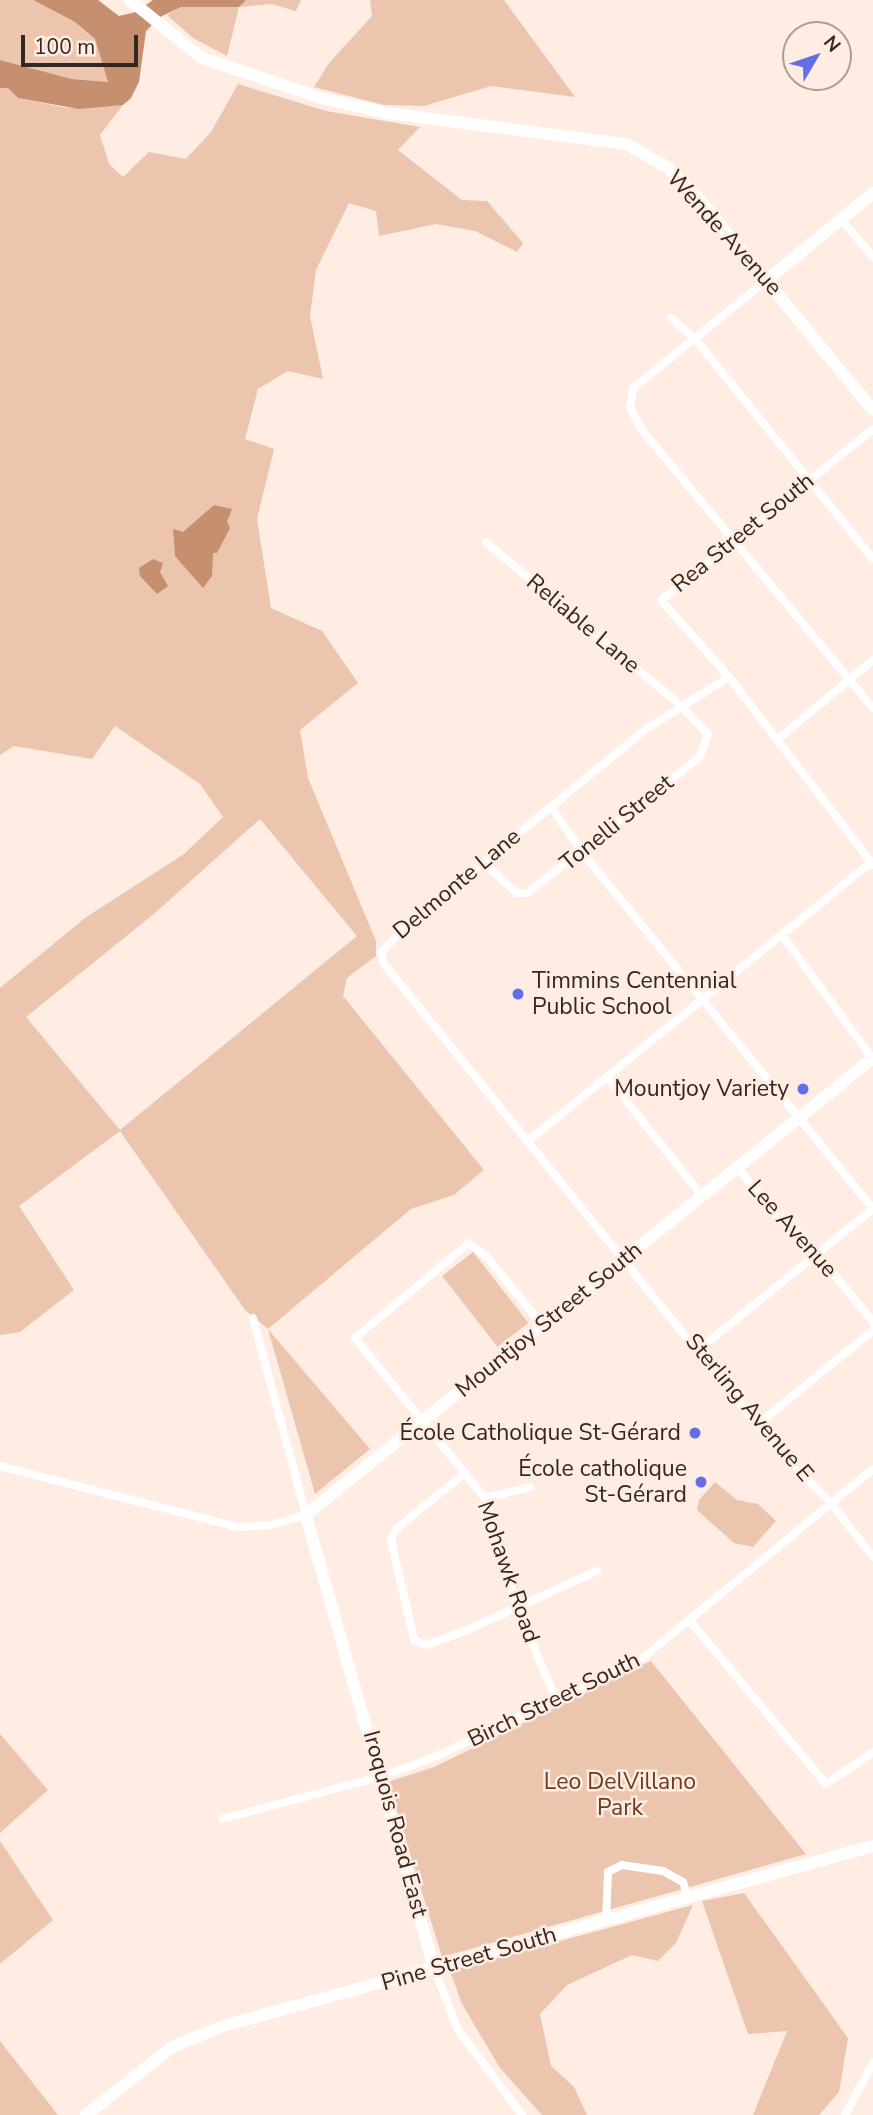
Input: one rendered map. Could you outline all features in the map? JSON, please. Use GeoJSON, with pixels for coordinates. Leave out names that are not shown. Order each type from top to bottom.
{"type":"FeatureCollection","features":[{"type":"Feature","properties":{"kind":"street","name":"Wende Avenue"},"geometry":{"type":"LineString","coordinates":[[131,1],[202,58],[321,98],[387,113],[627,144],[668,168],[767,280],[873,410]]}},
{"type":"Feature","properties":{"kind":"street"},"geometry":{"type":"LineString","coordinates":[[873,193],[633,388],[630,408],[642,430],[873,708]]}},
{"type":"Feature","properties":{"kind":"street"},"geometry":{"type":"LineString","coordinates":[[841,219],[873,257]]}},
{"type":"Feature","properties":{"kind":"street"},"geometry":{"type":"LineString","coordinates":[[671,318],[695,339],[873,559]]}},
{"type":"Feature","properties":{"kind":"street","name":"Rea Street South"},"geometry":{"type":"LineString","coordinates":[[729,677],[661,600],[873,429]]}},
{"type":"Feature","properties":{"kind":"street","name":"Reliable Lane"},"geometry":{"type":"LineString","coordinates":[[486,542],[680,705]]}},
{"type":"Feature","properties":{"kind":"street"},"geometry":{"type":"LineString","coordinates":[[778,739],[873,660]]}},
{"type":"Feature","properties":{"kind":"street"},"geometry":{"type":"LineString","coordinates":[[528,1141],[872,863],[729,677]]}},
{"type":"Feature","properties":{"kind":"street","name":"Delmonte Lane"},"geometry":{"type":"LineString","coordinates":[[528,1141],[384,964],[381,953],[410,922],[551,807],[680,705],[729,677]]}},
{"type":"Feature","properties":{"kind":"street","name":"Tonelli Street"},"geometry":{"type":"LineString","coordinates":[[482,862],[517,893],[527,893],[582,852],[700,757],[708,734],[680,705]]}},
{"type":"Feature","properties":{"kind":"street"},"geometry":{"type":"LineString","coordinates":[[551,807],[582,852],[873,1209],[698,1350]]}},
{"type":"Feature","properties":{"kind":"street"},"geometry":{"type":"LineString","coordinates":[[782,935],[873,1058]]}},
{"type":"Feature","properties":{"kind":"street","name":"Mountjoy Street South"},"geometry":{"type":"LineString","coordinates":[[0,1466],[237,1527],[270,1525],[306,1515],[873,1058]]}},
{"type":"Feature","properties":{"kind":"street"},"geometry":{"type":"LineString","coordinates":[[607,1077],[703,1197]]}},
{"type":"Feature","properties":{"kind":"street","name":"Sterling Avenue E"},"geometry":{"type":"LineString","coordinates":[[528,1141],[757,1425],[831,1503],[873,1557]]}},
{"type":"Feature","properties":{"kind":"street","name":"Lee Avenue"},"geometry":{"type":"LineString","coordinates":[[738,1168],[776,1215],[791,1222],[873,1322]]}},
{"type":"Feature","properties":{"kind":"street","name":"Mohawk Road"},"geometry":{"type":"LineString","coordinates":[[543,1325],[475,1244],[459,1248],[355,1338],[485,1498],[517,1607],[555,1697]]}},
{"type":"Feature","properties":{"kind":"street"},"geometry":{"type":"LineString","coordinates":[[253,1318],[306,1515]]}},
{"type":"Feature","properties":{"kind":"street"},"geometry":{"type":"LineString","coordinates":[[757,1425],[873,1331]]}},
{"type":"Feature","properties":{"kind":"street","name":"Birch Street South"},"geometry":{"type":"LineString","coordinates":[[222,1819],[383,1776],[437,1756],[555,1697],[644,1657],[873,1469]]}},
{"type":"Feature","properties":{"kind":"street"},"geometry":{"type":"LineString","coordinates":[[466,1473],[397,1528],[391,1540],[414,1640],[426,1645],[597,1571]]}},
{"type":"Feature","properties":{"kind":"street"},"geometry":{"type":"LineString","coordinates":[[485,1498],[530,1487]]}},
{"type":"Feature","properties":{"kind":"street","name":"Iroquois Road East"},"geometry":{"type":"LineString","coordinates":[[306,1515],[383,1776],[434,1968],[458,2030],[522,2115]]}},
{"type":"Feature","properties":{"kind":"street"},"geometry":{"type":"LineString","coordinates":[[690,1621],[826,1784],[873,1752]]}},
{"type":"Feature","properties":{"kind":"street","name":"Pine Street South"},"geometry":{"type":"LineString","coordinates":[[86,2115],[188,2038],[873,1846]]}},
{"type":"Feature","properties":{"kind":"street"},"geometry":{"type":"LineString","coordinates":[[606,1920],[608,1872],[622,1866],[663,1871],[683,1882],[688,1897]]}},
{"type":"Feature","properties":{"kind":"street"},"geometry":{"type":"LineString","coordinates":[[845,2115],[873,2063]]}},
{"type":"Feature","properties":{"kind":"green space"},"geometry":{"type":"Polygon","coordinates":[[[0,0],[33,0],[75,22],[95,39],[108,82],[72,79],[0,60],[0,0]]]}},
{"type":"Feature","properties":{"kind":"green space"},"geometry":{"type":"Polygon","coordinates":[[[246,0],[301,0],[296,11],[271,4],[239,7],[246,0]]]}},
{"type":"Feature","properties":{"kind":"green space"},"geometry":{"type":"Polygon","coordinates":[[[370,0],[504,0],[575,97],[491,86],[424,106],[384,105],[314,87],[329,63],[372,16],[370,0]]]}},
{"type":"Feature","properties":{"kind":"green space"},"geometry":{"type":"Polygon","coordinates":[[[181,7],[239,7],[227,56],[193,38],[167,15],[181,7]]]}},
{"type":"Feature","properties":{"kind":"green space"},"geometry":{"type":"Polygon","coordinates":[[[238,84],[326,111],[420,127],[398,150],[462,200],[487,201],[523,243],[517,252],[475,231],[436,224],[379,236],[376,211],[349,203],[316,270],[310,316],[323,379],[288,371],[258,389],[245,439],[274,449],[257,519],[271,608],[322,631],[358,683],[300,730],[308,778],[376,941],[376,956],[347,978],[343,996],[484,1170],[454,1195],[411,1209],[268,1329],[245,1310],[120,1131],[19,1206],[74,1290],[20,1332],[0,1335],[0,988],[85,918],[184,854],[223,817],[200,784],[115,726],[92,759],[14,746],[0,755],[0,88],[8,88],[18,98],[67,108],[123,105],[100,135],[109,164],[123,177],[149,152],[186,159],[211,132],[238,84]],[[260,819],[155,913],[26,1017],[120,1130],[357,936],[260,819]]]}},
{"type":"Feature","properties":{"kind":"green space"},"geometry":{"type":"Polygon","coordinates":[[[473,1252],[528,1323],[498,1347],[442,1276],[473,1252]]]}},
{"type":"Feature","properties":{"kind":"green space"},"geometry":{"type":"Polygon","coordinates":[[[268,1329],[370,1449],[315,1494],[268,1329]]]}},
{"type":"Feature","properties":{"kind":"green space"},"geometry":{"type":"Polygon","coordinates":[[[715,1482],[737,1500],[758,1504],[776,1521],[753,1547],[734,1543],[697,1510],[699,1500],[715,1482]]]}},
{"type":"Feature","properties":{"kind":"green space","name":"Leo DelVillano Park"},"geometry":{"type":"Polygon","coordinates":[[[651,1661],[806,1854],[442,1957],[388,1782],[434,1767],[651,1661]]]}},
{"type":"Feature","properties":{"kind":"green space"},"geometry":{"type":"Polygon","coordinates":[[[0,1734],[48,1790],[0,1833],[0,1734]]]}},
{"type":"Feature","properties":{"kind":"green space"},"geometry":{"type":"Polygon","coordinates":[[[0,1841],[53,1920],[0,1964],[0,1841]]]}},
{"type":"Feature","properties":{"kind":"green space"},"geometry":{"type":"Polygon","coordinates":[[[744,1893],[848,2038],[839,2092],[819,2115],[753,2115],[787,2031],[748,2034],[702,1901],[744,1893]]]}},
{"type":"Feature","properties":{"kind":"green space"},"geometry":{"type":"Polygon","coordinates":[[[693,1905],[676,1943],[658,1961],[632,1955],[567,1985],[540,2014],[551,2066],[574,2087],[587,2115],[542,2115],[500,2068],[462,2004],[450,1971],[693,1905]]]}},
{"type":"Feature","properties":{"kind":"green space"},"geometry":{"type":"Polygon","coordinates":[[[0,2041],[58,2115],[0,2115],[0,2041]]]}},
{"type":"Feature","properties":{"kind":"shaded area"},"geometry":{"type":"Polygon","coordinates":[[[33,0],[98,0],[119,16],[136,12],[153,0],[246,0],[239,7],[181,7],[160,17],[146,31],[139,82],[131,98],[123,105],[79,109],[18,98],[8,88],[0,88],[0,60],[72,79],[108,82],[95,39],[75,22],[33,0]]]}},
{"type":"Feature","properties":{"kind":"shaded area"},"geometry":{"type":"Polygon","coordinates":[[[214,505],[232,509],[227,521],[230,528],[217,553],[213,553],[212,576],[203,588],[175,556],[173,529],[183,532],[214,505]]]}},
{"type":"Feature","properties":{"kind":"shaded area"},"geometry":{"type":"Polygon","coordinates":[[[153,559],[163,563],[160,572],[168,586],[157,594],[140,576],[139,568],[153,559]]]}},
{"type":"Feature","properties":{"kind":"place","name":"Timmins Centennial Public School"},"geometry":{"type":"Point","coordinates":[518,994]}},
{"type":"Feature","properties":{"kind":"place","name":"Mountjoy Variety"},"geometry":{"type":"Point","coordinates":[803,1089]}},
{"type":"Feature","properties":{"kind":"place","name":"École Catholique St-Gérard"},"geometry":{"type":"Point","coordinates":[695,1433]}},
{"type":"Feature","properties":{"kind":"place","name":"École catholique St-Gérard"},"geometry":{"type":"Point","coordinates":[701,1482]}}]}
